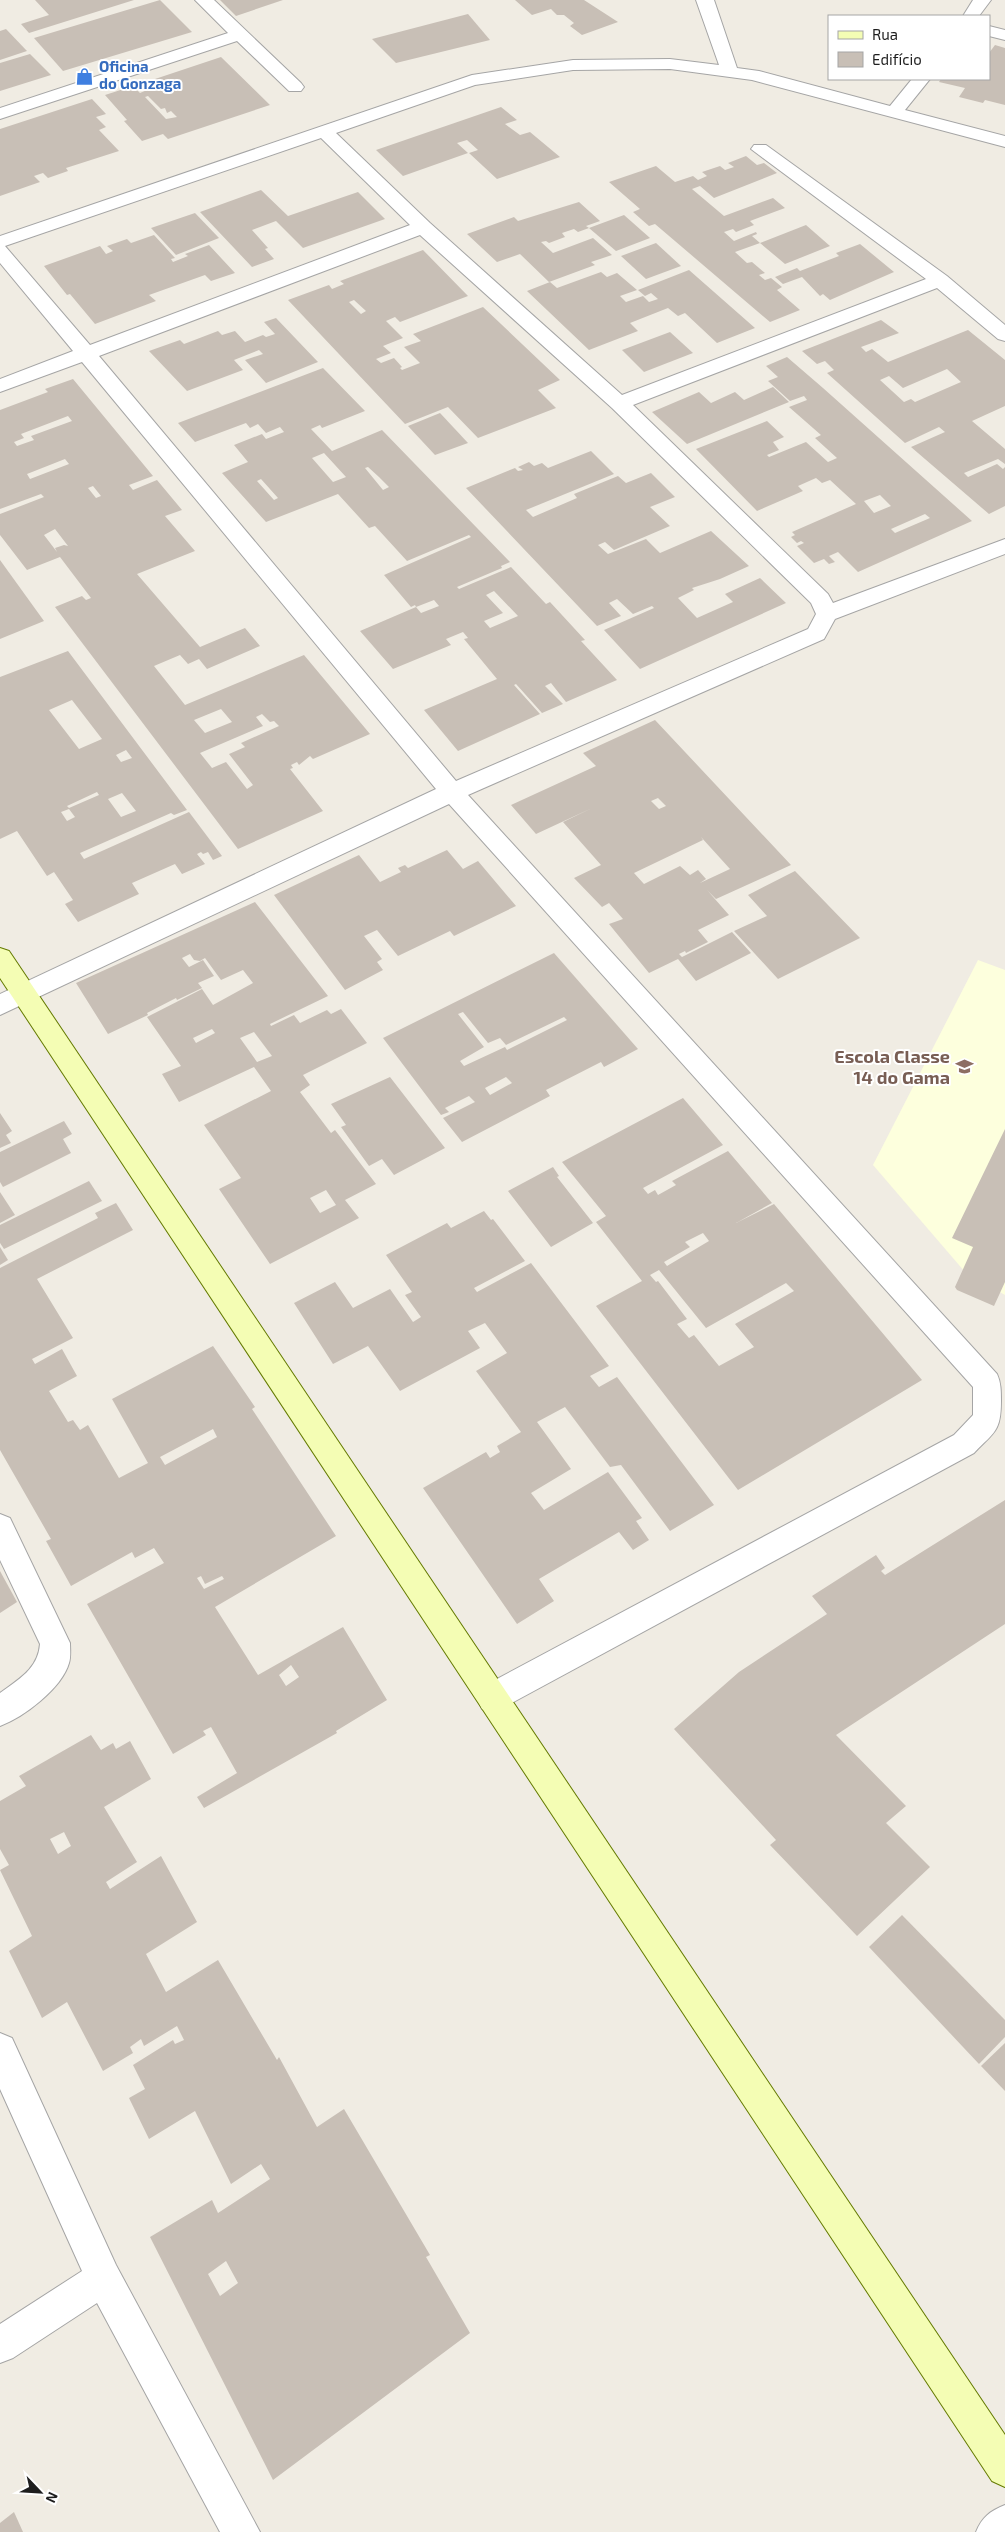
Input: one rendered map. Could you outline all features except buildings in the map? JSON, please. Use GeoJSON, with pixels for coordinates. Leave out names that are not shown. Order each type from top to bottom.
{"type":"FeatureCollection","features":[{"type":"Feature","properties":{"kind":"street"},"geometry":{"type":"LineString","coordinates":[[204,0],[295,87]]}},
{"type":"Feature","properties":{"kind":"street"},"geometry":{"type":"LineString","coordinates":[[704,0],[730,72]]}},
{"type":"Feature","properties":{"kind":"street"},"geometry":{"type":"LineString","coordinates":[[972,15],[982,0]]}},
{"type":"Feature","properties":{"kind":"street"},"geometry":{"type":"LineString","coordinates":[[990,30],[1005,35]]}},
{"type":"Feature","properties":{"kind":"street"},"geometry":{"type":"LineString","coordinates":[[0,114],[241,34]]}},
{"type":"Feature","properties":{"kind":"street"},"geometry":{"type":"LineString","coordinates":[[0,242],[472,80],[564,67],[670,64],[753,75],[895,111],[1005,142]]}},
{"type":"Feature","properties":{"kind":"street"},"geometry":{"type":"LineString","coordinates":[[895,111],[920,80]]}},
{"type":"Feature","properties":{"kind":"street"},"geometry":{"type":"LineString","coordinates":[[324,131],[423,227],[619,403],[820,599],[827,614]]}},
{"type":"Feature","properties":{"kind":"street"},"geometry":{"type":"LineString","coordinates":[[760,149],[940,280],[1005,335]]}},
{"type":"Feature","properties":{"kind":"street"},"geometry":{"type":"LineString","coordinates":[[0,386],[423,227]]}},
{"type":"Feature","properties":{"kind":"street"},"geometry":{"type":"LineString","coordinates":[[0,251],[84,354],[452,792],[987,1384],[987,1420],[964,1444],[493,1698]]}},
{"type":"Feature","properties":{"kind":"street"},"geometry":{"type":"LineString","coordinates":[[619,403],[940,280]]}},
{"type":"Feature","properties":{"kind":"street"},"geometry":{"type":"LineString","coordinates":[[12,1000],[452,792],[816,634],[827,614],[1005,546]]}},
{"type":"Feature","properties":{"kind":"street"},"geometry":{"type":"LineString","coordinates":[[0,958],[12,1000],[493,1698],[1005,2468]]}},
{"type":"Feature","properties":{"kind":"street"},"geometry":{"type":"LineString","coordinates":[[0,1528],[55,1643],[54,1662],[42,1677],[36,1684],[0,1711]]}},
{"type":"Feature","properties":{"kind":"street"},"geometry":{"type":"LineString","coordinates":[[0,2050],[103,2278],[241,2532]]}},
{"type":"Feature","properties":{"kind":"street"},"geometry":{"type":"LineString","coordinates":[[0,2345],[103,2278]]}},
{"type":"Feature","properties":{"kind":"street"},"geometry":{"type":"LineString","coordinates":[[995,2532],[1005,2524]]}},
{"type":"Feature","properties":{"kind":"shaded area","name":"Escola Classe 14 do Gama"},"geometry":{"type":"Polygon","coordinates":[[[978,960],[1005,970],[1005,1295],[965,1272],[873,1165],[978,960]]]}},
{"type":"Feature","properties":{"kind":"place","name":"Oficina do Gonzaga"},"geometry":{"type":"Point","coordinates":[85,76]}},
{"type":"Feature","properties":{"kind":"place","name":"Escola Classe 14 do Gama"},"geometry":{"type":"Point","coordinates":[964,1067]}}]}
